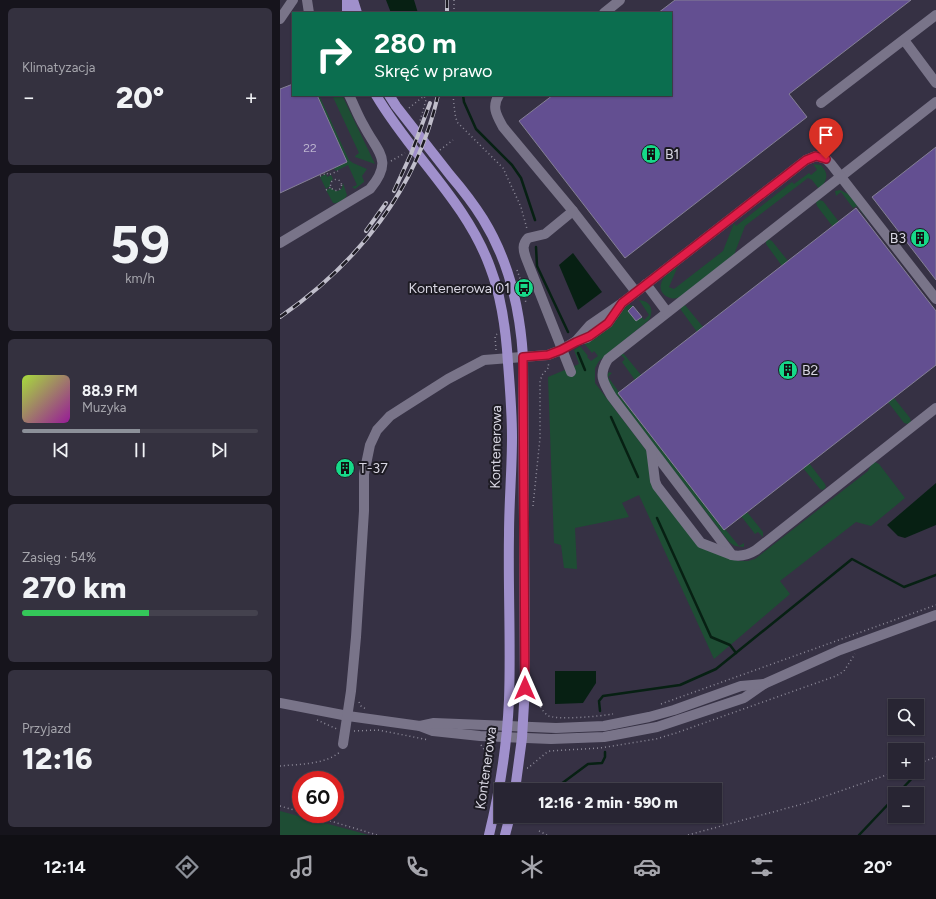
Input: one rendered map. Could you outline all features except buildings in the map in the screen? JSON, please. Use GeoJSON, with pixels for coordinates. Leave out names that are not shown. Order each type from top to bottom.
{"type":"FeatureCollection","features":[{"type":"Feature","properties":{"kind":"main road"},"geometry":{"type":"LineString","coordinates":[[347,0],[347,12]]}},
{"type":"Feature","properties":{"kind":"main road"},"geometry":{"type":"LineString","coordinates":[[353,0],[357,12]]}},
{"type":"Feature","properties":{"kind":"main road","name":"Kontenerowa"},"geometry":{"type":"LineString","coordinates":[[377,96],[388,114],[459,208],[479,241],[497,287],[503,312],[508,357],[512,438],[509,521],[509,662],[506,737],[496,807],[489,835]]}},
{"type":"Feature","properties":{"kind":"main road","name":"Kontenerowa"},"geometry":{"type":"LineString","coordinates":[[390,96],[414,130],[472,202],[483,219],[496,242],[511,281],[518,308],[522,330],[523,357],[525,688],[522,738],[516,783]]}},
{"type":"Feature","properties":{"kind":"main road"},"geometry":{"type":"LineString","coordinates":[[505,835],[508,823]]}},
{"type":"Feature","properties":{"kind":"street"},"geometry":{"type":"LineString","coordinates":[[280,19],[292,0]]}},
{"type":"Feature","properties":{"kind":"street"},"geometry":{"type":"LineString","coordinates":[[307,0],[309,12]]}},
{"type":"Feature","properties":{"kind":"street"},"geometry":{"type":"LineString","coordinates":[[605,12],[620,0]]}},
{"type":"Feature","properties":{"kind":"street"},"geometry":{"type":"LineString","coordinates":[[821,103],[936,15]]}},
{"type":"Feature","properties":{"kind":"street"},"geometry":{"type":"LineString","coordinates":[[904,40],[936,83]]}},
{"type":"Feature","properties":{"kind":"street"},"geometry":{"type":"LineString","coordinates":[[280,243],[370,189],[378,180],[382,171],[383,162],[381,154],[364,127],[349,96]]}},
{"type":"Feature","properties":{"kind":"street"},"geometry":{"type":"LineString","coordinates":[[498,96],[494,107],[503,127],[636,292]]}},
{"type":"Feature","properties":{"kind":"street"},"geometry":{"type":"LineString","coordinates":[[732,555],[612,397],[605,385],[602,373],[603,366],[608,359],[667,312],[936,102]]}},
{"type":"Feature","properties":{"kind":"street"},"geometry":{"type":"LineString","coordinates":[[343,744],[352,691],[364,511],[364,474],[370,445],[377,430],[390,416],[448,379],[484,360],[548,355],[592,334],[606,325],[622,303],[809,158],[819,156],[826,159],[936,299]]}},
{"type":"Feature","properties":{"kind":"street"},"geometry":{"type":"LineString","coordinates":[[571,372],[561,350],[524,252],[524,244],[530,237],[545,234],[573,212]]}},
{"type":"Feature","properties":{"kind":"street"},"geometry":{"type":"LineString","coordinates":[[646,284],[667,312]]}},
{"type":"Feature","properties":{"kind":"street"},"geometry":{"type":"LineString","coordinates":[[651,449],[655,481],[701,543],[732,555],[742,556],[756,550],[936,408]]}},
{"type":"Feature","properties":{"kind":"street"},"geometry":{"type":"LineString","coordinates":[[280,703],[368,720],[420,726],[433,731],[522,738],[569,739],[604,737],[641,731],[744,698],[764,684],[840,650],[936,615]]}},
{"type":"Feature","properties":{"kind":"street"},"geometry":{"type":"LineString","coordinates":[[420,726],[434,723],[576,728],[624,723],[674,710],[741,686],[764,684]]}},
{"type":"Feature","properties":{"kind":"path"},"geometry":{"type":"LineString","coordinates":[[454,0],[454,12]]}},
{"type":"Feature","properties":{"kind":"path"},"geometry":{"type":"LineString","coordinates":[[453,96],[455,114],[458,122],[503,168],[521,207],[530,237]]}},
{"type":"Feature","properties":{"kind":"path"},"geometry":{"type":"LineString","coordinates":[[410,107],[423,97]]}},
{"type":"Feature","properties":{"kind":"path"},"geometry":{"type":"LineString","coordinates":[[443,148],[453,140]]}},
{"type":"Feature","properties":{"kind":"path"},"geometry":{"type":"LineString","coordinates":[[320,176],[338,171]]}},
{"type":"Feature","properties":{"kind":"path"},"geometry":{"type":"LineString","coordinates":[[326,190],[331,187],[331,183],[334,180],[339,180],[342,184],[342,187],[338,190],[334,190],[331,187]]}},
{"type":"Feature","properties":{"kind":"path"},"geometry":{"type":"LineString","coordinates":[[496,350],[495,336],[500,333]]}},
{"type":"Feature","properties":{"kind":"path"},"geometry":{"type":"LineString","coordinates":[[533,507],[540,438],[540,382],[542,375],[549,367],[548,355]]}},
{"type":"Feature","properties":{"kind":"path"},"geometry":{"type":"LineString","coordinates":[[657,705],[936,605]]}},
{"type":"Feature","properties":{"kind":"path"},"geometry":{"type":"LineString","coordinates":[[798,690],[836,676],[844,671],[856,653]]}},
{"type":"Feature","properties":{"kind":"path"},"geometry":{"type":"LineString","coordinates":[[533,695],[545,713],[550,716],[587,717],[618,714]]}},
{"type":"Feature","properties":{"kind":"path"},"geometry":{"type":"LineString","coordinates":[[358,699],[361,706],[370,710],[367,731]]}},
{"type":"Feature","properties":{"kind":"path"},"geometry":{"type":"LineString","coordinates":[[352,731],[378,730],[430,740]]}},
{"type":"Feature","properties":{"kind":"path"},"geometry":{"type":"LineString","coordinates":[[476,743],[481,745],[494,763],[497,764]]}},
{"type":"Feature","properties":{"kind":"path"},"geometry":{"type":"LineString","coordinates":[[280,766],[320,761],[336,756],[342,750],[343,744]]}},
{"type":"Feature","properties":{"kind":"path"},"geometry":{"type":"LineString","coordinates":[[523,767],[528,768],[550,751]]}},
{"type":"Feature","properties":{"kind":"path"},"geometry":{"type":"LineString","coordinates":[[924,761],[936,757]]}},
{"type":"Feature","properties":{"kind":"path"},"geometry":{"type":"LineString","coordinates":[[688,835],[806,803],[888,774]]}},
{"type":"Feature","properties":{"kind":"path"},"geometry":{"type":"LineString","coordinates":[[280,806],[292,809]]}},
{"type":"Feature","properties":{"kind":"path"},"geometry":{"type":"LineString","coordinates":[[337,823],[376,835]]}},
{"type":"Feature","properties":{"kind":"path"},"geometry":{"type":"LineString","coordinates":[[540,831],[547,835]]}},
{"type":"Feature","properties":{"kind":"green space"},"geometry":{"type":"Polygon","coordinates":[[[317,96],[319,96],[349,160],[367,169],[362,176],[364,182],[355,189],[352,187],[357,185],[348,165],[336,171],[334,168],[347,162],[317,96]]]}},
{"type":"Feature","properties":{"kind":"green space"},"geometry":{"type":"Polygon","coordinates":[[[332,96],[342,96],[375,164],[355,157],[359,153],[332,96]]]}},
{"type":"Feature","properties":{"kind":"green space"},"geometry":{"type":"Polygon","coordinates":[[[813,164],[821,165],[826,174],[826,180],[819,189],[812,180],[808,178],[745,226],[734,255],[680,297],[672,298],[662,293],[661,285],[663,279],[667,275],[678,266],[669,287],[674,289],[723,251],[734,223],[736,226],[792,182],[794,184],[809,173],[811,175],[817,170],[813,164]]]}},
{"type":"Feature","properties":{"kind":"green space"},"geometry":{"type":"Polygon","coordinates":[[[326,174],[327,177],[331,175],[333,179],[330,182],[330,186],[326,189],[320,177],[326,174]]]}},
{"type":"Feature","properties":{"kind":"green space"},"geometry":{"type":"Polygon","coordinates":[[[343,183],[347,195],[341,201],[333,203],[326,190],[331,188],[338,191],[342,188],[343,183]]]}},
{"type":"Feature","properties":{"kind":"green space"},"geometry":{"type":"Polygon","coordinates":[[[840,190],[848,194],[868,218],[867,219],[857,206],[853,208],[841,192],[836,196],[835,191],[840,190]]]}},
{"type":"Feature","properties":{"kind":"green space"},"geometry":{"type":"Polygon","coordinates":[[[819,200],[823,201],[839,222],[833,227],[817,206],[816,202],[819,200]]]}},
{"type":"Feature","properties":{"kind":"green space"},"geometry":{"type":"Polygon","coordinates":[[[768,239],[772,241],[788,261],[782,266],[766,244],[768,239]]]}},
{"type":"Feature","properties":{"kind":"green space"},"geometry":{"type":"Polygon","coordinates":[[[639,300],[649,304],[651,313],[649,320],[599,361],[595,368],[595,383],[649,454],[654,484],[701,546],[738,561],[755,559],[868,471],[872,463],[875,462],[879,464],[905,498],[871,526],[856,522],[780,581],[790,594],[714,659],[639,495],[622,503],[629,517],[575,528],[577,569],[564,568],[561,545],[554,543],[548,377],[579,364],[574,350],[580,346],[591,361],[598,356],[594,351],[592,353],[583,342],[628,305],[633,306],[628,311],[636,321],[642,317],[644,320],[649,315],[639,300]]]}},
{"type":"Feature","properties":{"kind":"green space"},"geometry":{"type":"Polygon","coordinates":[[[685,305],[703,327],[697,332],[681,310],[681,307],[685,305]]]}},
{"type":"Feature","properties":{"kind":"green space"},"geometry":{"type":"Polygon","coordinates":[[[620,354],[624,354],[641,375],[635,380],[622,362],[625,359],[620,354]]]}},
{"type":"Feature","properties":{"kind":"green space"},"geometry":{"type":"Polygon","coordinates":[[[609,372],[612,373],[608,377],[619,392],[618,394],[724,529],[739,546],[744,543],[744,547],[735,546],[729,542],[613,392],[609,386],[607,375],[609,372]]]}},
{"type":"Feature","properties":{"kind":"green space"},"geometry":{"type":"Polygon","coordinates":[[[894,398],[910,418],[911,422],[908,424],[904,423],[888,402],[894,398]]]}},
{"type":"Feature","properties":{"kind":"green space"},"geometry":{"type":"Polygon","coordinates":[[[809,463],[825,484],[826,487],[823,490],[820,489],[803,468],[809,463]]]}},
{"type":"Feature","properties":{"kind":"green space"},"geometry":{"type":"Polygon","coordinates":[[[747,512],[763,532],[763,537],[758,532],[755,534],[741,516],[747,512]]]}},
{"type":"Feature","properties":{"kind":"green space"},"geometry":{"type":"Polygon","coordinates":[[[280,811],[292,814],[292,823],[325,823],[368,835],[280,835],[280,811]]]}},
{"type":"Feature","properties":{"kind":"shaded area"},"geometry":{"type":"Polygon","coordinates":[[[386,0],[414,0],[418,12],[391,12],[386,0]]]}},
{"type":"Feature","properties":{"kind":"shaded area"},"geometry":{"type":"Polygon","coordinates":[[[573,253],[602,292],[578,310],[559,265],[573,253]]]}},
{"type":"Feature","properties":{"kind":"shaded area"},"geometry":{"type":"Polygon","coordinates":[[[936,483],[936,525],[905,538],[898,536],[887,525],[936,483]]]}},
{"type":"Feature","properties":{"kind":"shaded area"},"geometry":{"type":"Polygon","coordinates":[[[555,671],[596,671],[596,683],[583,703],[555,704],[555,671]]]}},
{"type":"Feature","properties":{"kind":"waterway"},"geometry":{"type":"LineString","coordinates":[[463,96],[464,102],[476,129],[512,165],[521,178],[535,220]]}},
{"type":"Feature","properties":{"kind":"waterway"},"geometry":{"type":"LineString","coordinates":[[536,247],[537,266],[568,332]]}},
{"type":"Feature","properties":{"kind":"waterway"},"geometry":{"type":"LineString","coordinates":[[578,353],[585,370]]}},
{"type":"Feature","properties":{"kind":"waterway"},"geometry":{"type":"LineString","coordinates":[[611,417],[638,477]]}},
{"type":"Feature","properties":{"kind":"waterway"},"geometry":{"type":"LineString","coordinates":[[657,518],[711,637],[730,645],[736,653]]}},
{"type":"Feature","properties":{"kind":"waterway"},"geometry":{"type":"LineString","coordinates":[[600,711],[599,701],[603,696],[680,685],[716,669],[852,559],[904,587],[936,575]]}},
{"type":"Feature","properties":{"kind":"waterway"},"geometry":{"type":"LineString","coordinates":[[562,783],[588,764],[602,763],[605,757],[605,752]]}},
{"type":"Feature","properties":{"kind":"waterway"},"geometry":{"type":"LineString","coordinates":[[904,787],[911,779]]}},
{"type":"Feature","properties":{"kind":"waterway"},"geometry":{"type":"LineString","coordinates":[[859,835],[888,804]]}},
{"type":"Feature","properties":{"kind":"railway"},"geometry":{"type":"LineString","coordinates":[[447,0],[447,12]]}},
{"type":"Feature","properties":{"kind":"railway"},"geometry":{"type":"LineString","coordinates":[[280,317],[335,273],[359,248],[380,221],[399,192],[415,162],[428,129],[438,96]]}},
{"type":"Feature","properties":{"kind":"railway"},"geometry":{"type":"LineString","coordinates":[[394,191],[411,154],[430,103]]}},
{"type":"Feature","properties":{"kind":"railway"},"geometry":{"type":"LineString","coordinates":[[366,231],[386,203]]}},
{"type":"Feature","properties":{"kind":"place","name":"B1"},"geometry":{"type":"Point","coordinates":[651,154]}},
{"type":"Feature","properties":{"kind":"place","name":"B3"},"geometry":{"type":"Point","coordinates":[920,238]}},
{"type":"Feature","properties":{"kind":"place","name":"Kontenerowa 01"},"geometry":{"type":"Point","coordinates":[524,288]}},
{"type":"Feature","properties":{"kind":"place","name":"B2"},"geometry":{"type":"Point","coordinates":[788,370]}},
{"type":"Feature","properties":{"kind":"place","name":"T-37"},"geometry":{"type":"Point","coordinates":[345,468]}},
{"type":"Feature","properties":{"kind":"route"},"geometry":{"type":"LineString","coordinates":[[525,688],[523,357],[548,355],[569,347],[592,334],[608,323],[622,303],[806,160],[812,156],[819,156],[826,159]]}}]}
